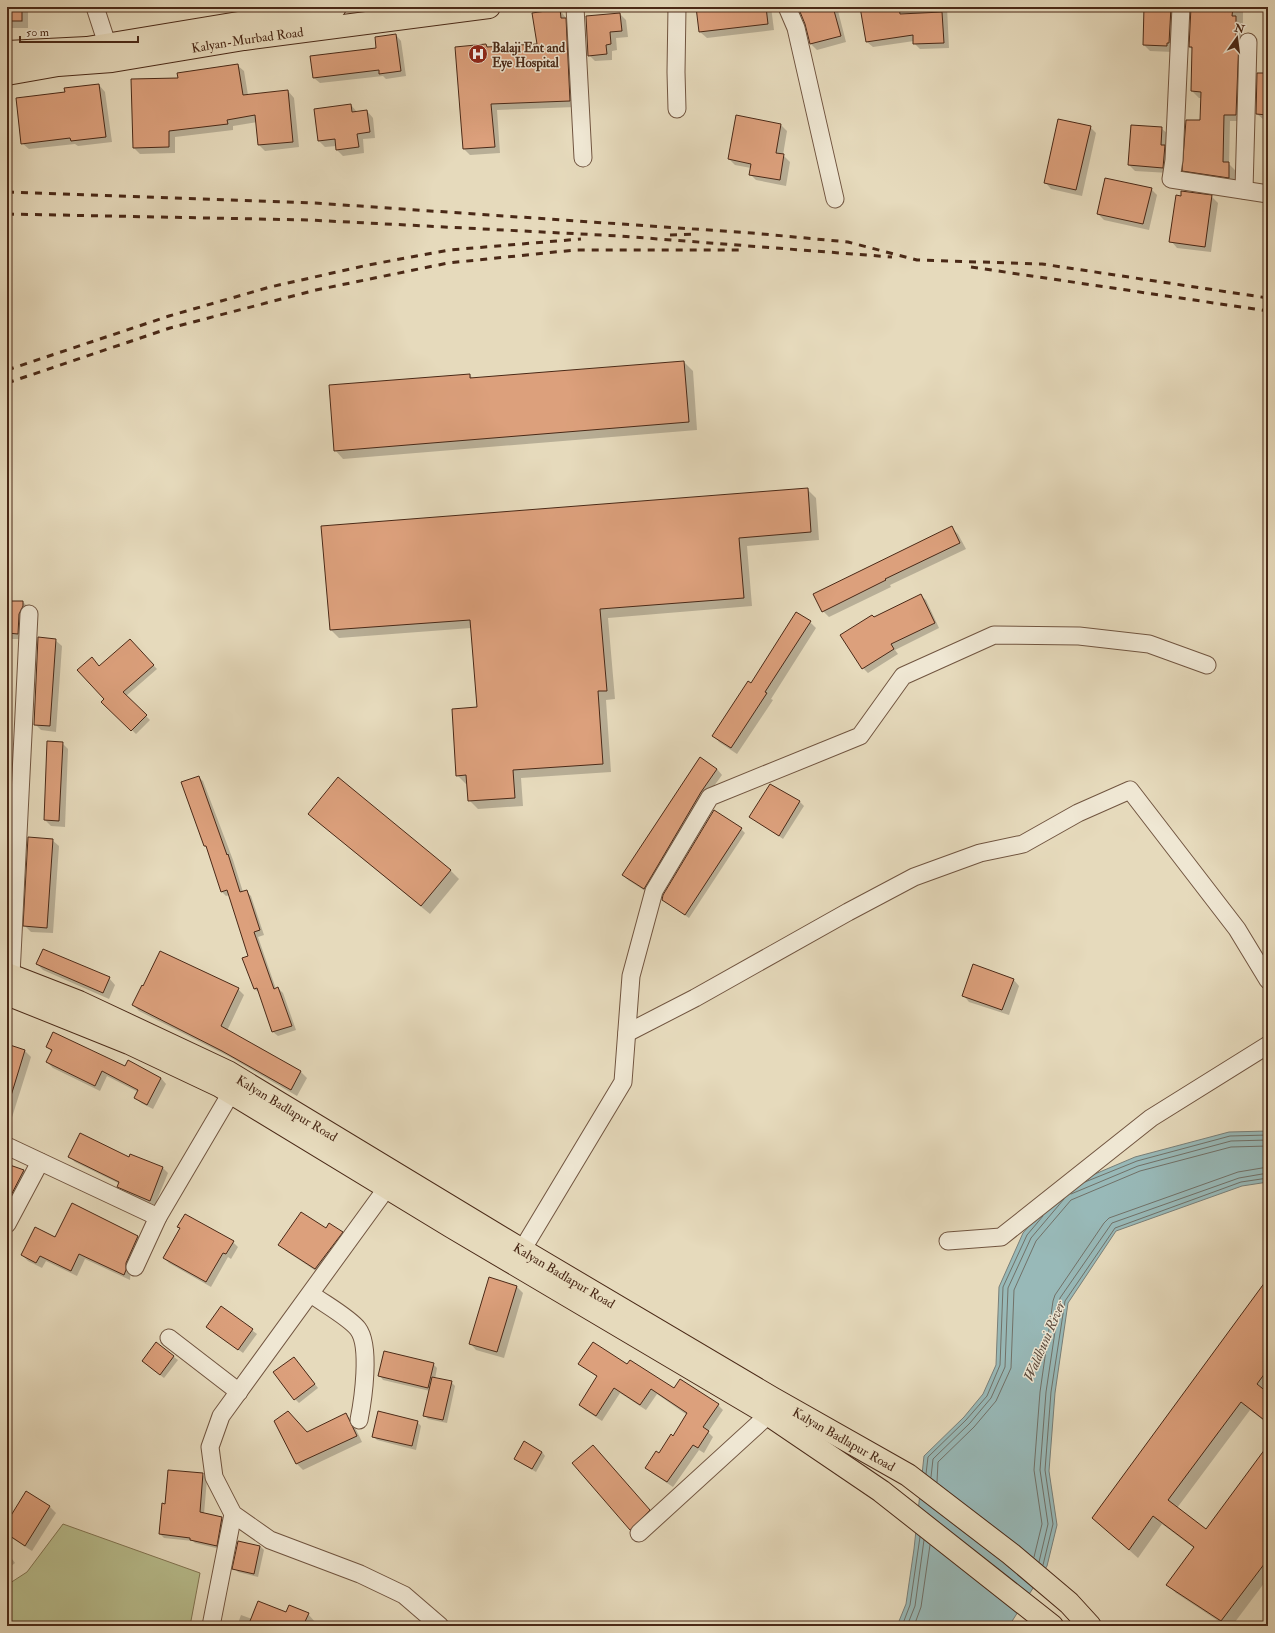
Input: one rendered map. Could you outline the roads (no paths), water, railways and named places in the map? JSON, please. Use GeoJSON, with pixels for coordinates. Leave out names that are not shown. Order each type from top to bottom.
{"type":"FeatureCollection","features":[{"type":"Feature","properties":{"kind":"main road","name":"Kalyan-Murbad Road"},"geometry":{"type":"LineString","coordinates":[[255,22],[488,7]]}},
{"type":"Feature","properties":{"kind":"main road","name":"Kalyan-Murbad Road"},"geometry":{"type":"LineString","coordinates":[[7,74],[58,65],[326,8]]}},
{"type":"Feature","properties":{"kind":"main road","name":"Kalyan-Murbad Road"},"geometry":{"type":"LineString","coordinates":[[7,52],[87,48],[110,53]]}},
{"type":"Feature","properties":{"kind":"main road","name":"Kalyan Badlapur Road"},"geometry":{"type":"LineString","coordinates":[[8,981],[129,1043],[220,1086],[392,1181],[522,1250],[775,1408],[1051,1625]]}},
{"type":"Feature","properties":{"kind":"main road","name":"Kalyan Badlapur Road"},"geometry":{"type":"LineString","coordinates":[[8,981],[79,1002],[228,1072],[392,1181],[775,1408],[908,1475],[1011,1554],[1069,1603],[1090,1626]]}},
{"type":"Feature","properties":{"kind":"street"},"geometry":{"type":"LineString","coordinates":[[95,7],[110,53]]}},
{"type":"Feature","properties":{"kind":"street"},"geometry":{"type":"LineString","coordinates":[[575,7],[583,158]]}},
{"type":"Feature","properties":{"kind":"street"},"geometry":{"type":"LineString","coordinates":[[677,7],[677,109]]}},
{"type":"Feature","properties":{"kind":"street"},"geometry":{"type":"LineString","coordinates":[[787,7],[796,28],[835,199]]}},
{"type":"Feature","properties":{"kind":"street"},"geometry":{"type":"LineString","coordinates":[[1181,7],[1174,160],[1171,179],[1268,194]]}},
{"type":"Feature","properties":{"kind":"street"},"geometry":{"type":"LineString","coordinates":[[1244,190],[1248,42]]}},
{"type":"Feature","properties":{"kind":"street"},"geometry":{"type":"LineString","coordinates":[[8,981],[29,614]]}},
{"type":"Feature","properties":{"kind":"street"},"geometry":{"type":"LineString","coordinates":[[522,1250],[623,1082],[631,976],[654,891],[710,797],[860,736],[903,676],[994,635],[1079,636],[1149,644],[1207,665]]}},
{"type":"Feature","properties":{"kind":"street"},"geometry":{"type":"LineString","coordinates":[[627,1033],[695,998],[848,912],[914,877],[980,853],[1024,844],[1078,813],[1130,790],[1237,929],[1268,980]]}},
{"type":"Feature","properties":{"kind":"street"},"geometry":{"type":"LineString","coordinates":[[948,1241],[1001,1237],[1151,1118],[1268,1045]]}},
{"type":"Feature","properties":{"kind":"street"},"geometry":{"type":"LineString","coordinates":[[135,1267],[158,1218],[231,1093]]}},
{"type":"Feature","properties":{"kind":"street"},"geometry":{"type":"LineString","coordinates":[[9,1147],[158,1218]]}},
{"type":"Feature","properties":{"kind":"street"},"geometry":{"type":"LineString","coordinates":[[7,1224],[40,1162]]}},
{"type":"Feature","properties":{"kind":"street"},"geometry":{"type":"LineString","coordinates":[[392,1181],[222,1416],[210,1447],[214,1477],[233,1514],[270,1540],[360,1574],[404,1595],[440,1626]]}},
{"type":"Feature","properties":{"kind":"street"},"geometry":{"type":"LineString","coordinates":[[311,1294],[359,1330],[364,1343],[365,1360],[363,1397],[359,1420]]}},
{"type":"Feature","properties":{"kind":"street"},"geometry":{"type":"LineString","coordinates":[[168,1338],[239,1392]]}},
{"type":"Feature","properties":{"kind":"street"},"geometry":{"type":"LineString","coordinates":[[639,1533],[775,1408]]}},
{"type":"Feature","properties":{"kind":"street"},"geometry":{"type":"LineString","coordinates":[[211,1626],[233,1514]]}},
{"type":"Feature","properties":{"kind":"water","name":"Waldhuni River"},"geometry":{"type":"Polygon","coordinates":[[[1268,1131],[1268,1182],[1242,1186],[1116,1231],[1068,1303],[1055,1393],[1049,1471],[1057,1525],[1047,1566],[1009,1626],[897,1626],[906,1604],[914,1549],[924,1456],[964,1417],[983,1394],[996,1365],[999,1287],[1023,1233],[1062,1188],[1135,1157],[1229,1132],[1268,1131]]]}},
{"type":"Feature","properties":{"kind":"railway"},"geometry":{"type":"LineString","coordinates":[[7,192],[315,203],[752,233],[848,242],[917,260],[1042,264],[1268,298]]}},
{"type":"Feature","properties":{"kind":"railway"},"geometry":{"type":"LineString","coordinates":[[7,214],[309,220],[620,236],[892,257]]}},
{"type":"Feature","properties":{"kind":"railway"},"geometry":{"type":"LineString","coordinates":[[670,235],[698,234]]}},
{"type":"Feature","properties":{"kind":"railway"},"geometry":{"type":"LineString","coordinates":[[7,370],[169,316],[270,287],[368,265],[449,250],[581,239]]}},
{"type":"Feature","properties":{"kind":"railway"},"geometry":{"type":"LineString","coordinates":[[7,383],[170,328],[316,290],[448,263],[575,250],[740,250]]}},
{"type":"Feature","properties":{"kind":"railway"},"geometry":{"type":"LineString","coordinates":[[971,267],[1268,311]]}},
{"type":"Feature","properties":{"kind":"place","name":"Balaji Ent and Eye Hospital"},"geometry":{"type":"Point","coordinates":[478,54]}}]}
